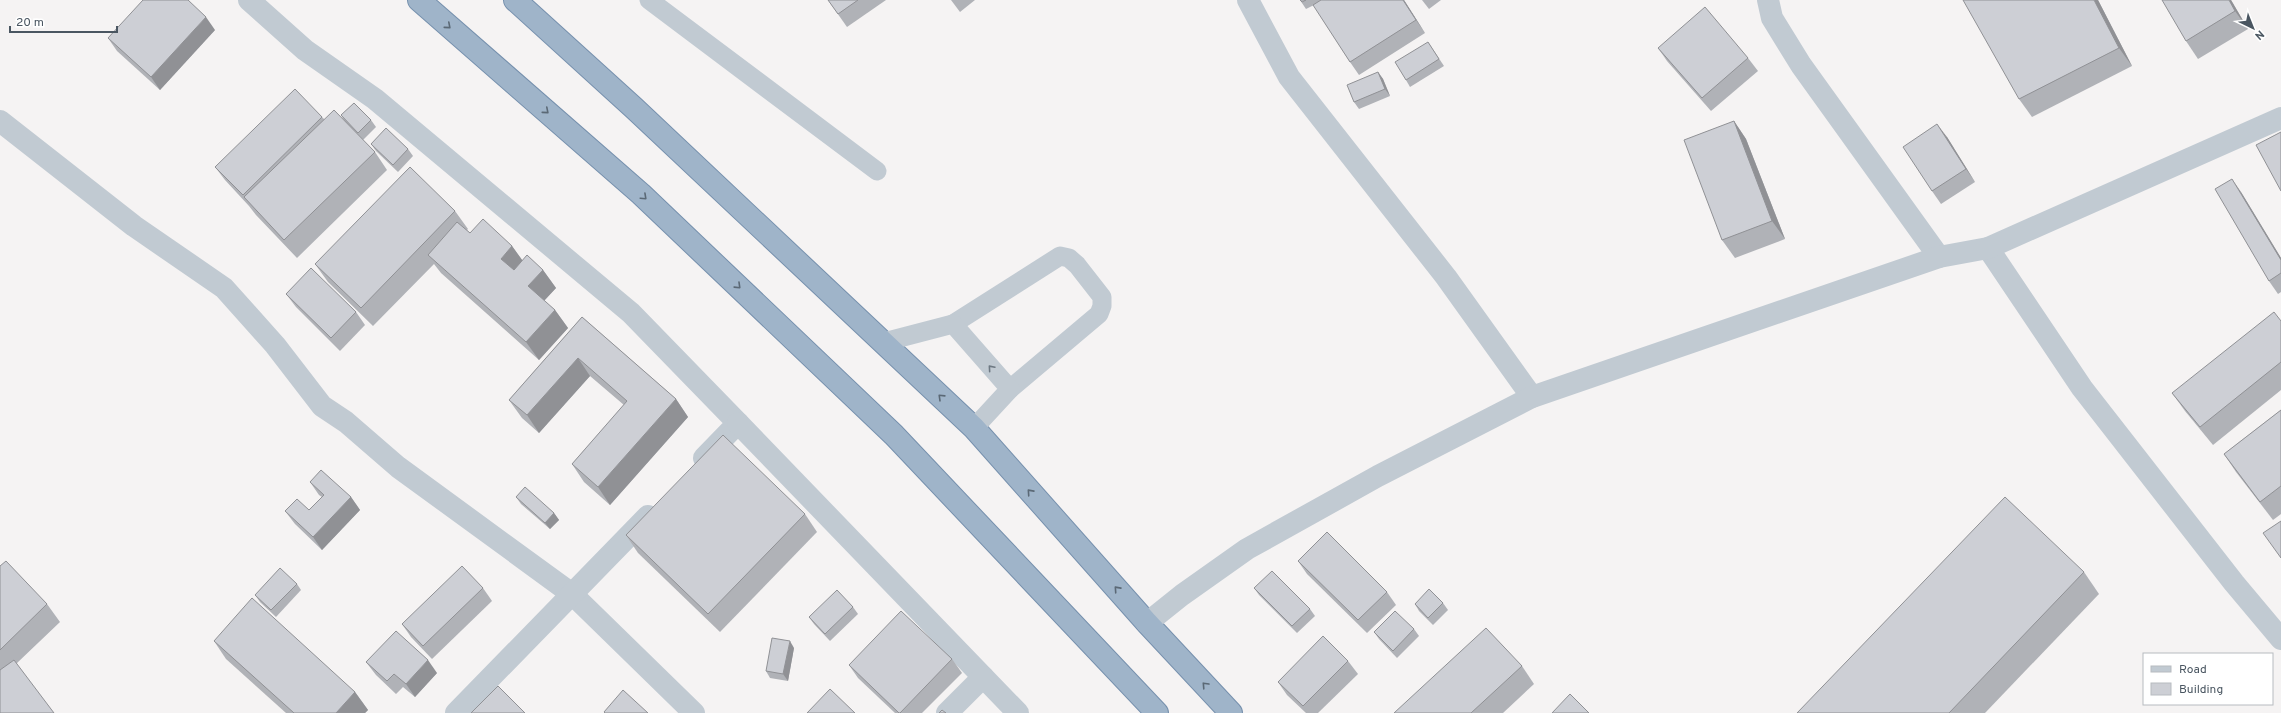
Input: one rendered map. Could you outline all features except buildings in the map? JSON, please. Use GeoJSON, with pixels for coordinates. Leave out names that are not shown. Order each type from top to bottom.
{"type":"FeatureCollection","features":[{"type":"Feature","properties":{"kind":"highway"},"geometry":{"type":"LineString","coordinates":[[419,0],[641,194],[894,435],[1157,713]]}},
{"type":"Feature","properties":{"kind":"highway"},"geometry":{"type":"LineString","coordinates":[[515,0],[634,108],[974,428],[1147,623],[1232,713]]}},
{"type":"Feature","properties":{"kind":"street"},"geometry":{"type":"LineString","coordinates":[[249,0],[305,50],[375,99],[631,313],[1018,713]]}},
{"type":"Feature","properties":{"kind":"street"},"geometry":{"type":"LineString","coordinates":[[1248,0],[1289,77],[1446,277],[1532,397]]}},
{"type":"Feature","properties":{"kind":"street"},"geometry":{"type":"LineString","coordinates":[[1768,0],[1772,18],[1801,65],[1939,257]]}},
{"type":"Feature","properties":{"kind":"street"},"geometry":{"type":"LineString","coordinates":[[1147,623],[1182,595],[1247,549],[1378,476],[1532,397],[1939,257],[1988,248],[2281,118]]}},
{"type":"Feature","properties":{"kind":"street"},"geometry":{"type":"LineString","coordinates":[[0,121],[134,226],[224,288],[275,345],[322,406],[346,422],[398,467],[572,594],[694,713]]}},
{"type":"Feature","properties":{"kind":"street"},"geometry":{"type":"LineString","coordinates":[[1988,248],[2082,388],[2234,583],[2281,639]]}},
{"type":"Feature","properties":{"kind":"street"},"geometry":{"type":"LineString","coordinates":[[688,474],[738,422]]}},
{"type":"Feature","properties":{"kind":"street"},"geometry":{"type":"LineString","coordinates":[[456,713],[660,503]]}},
{"type":"Feature","properties":{"kind":"street"},"geometry":{"type":"LineString","coordinates":[[947,713],[983,677]]}},
{"type":"Feature","properties":{"kind":"lane"},"geometry":{"type":"LineString","coordinates":[[650,0],[877,171]]}},
{"type":"Feature","properties":{"kind":"lane"},"geometry":{"type":"LineString","coordinates":[[884,342],[953,324],[1060,256],[1069,258],[1077,264],[1102,297],[1102,306],[1099,314],[1010,389],[974,428]]}},
{"type":"Feature","properties":{"kind":"lane"},"geometry":{"type":"LineString","coordinates":[[953,324],[1010,389]]}}]}
